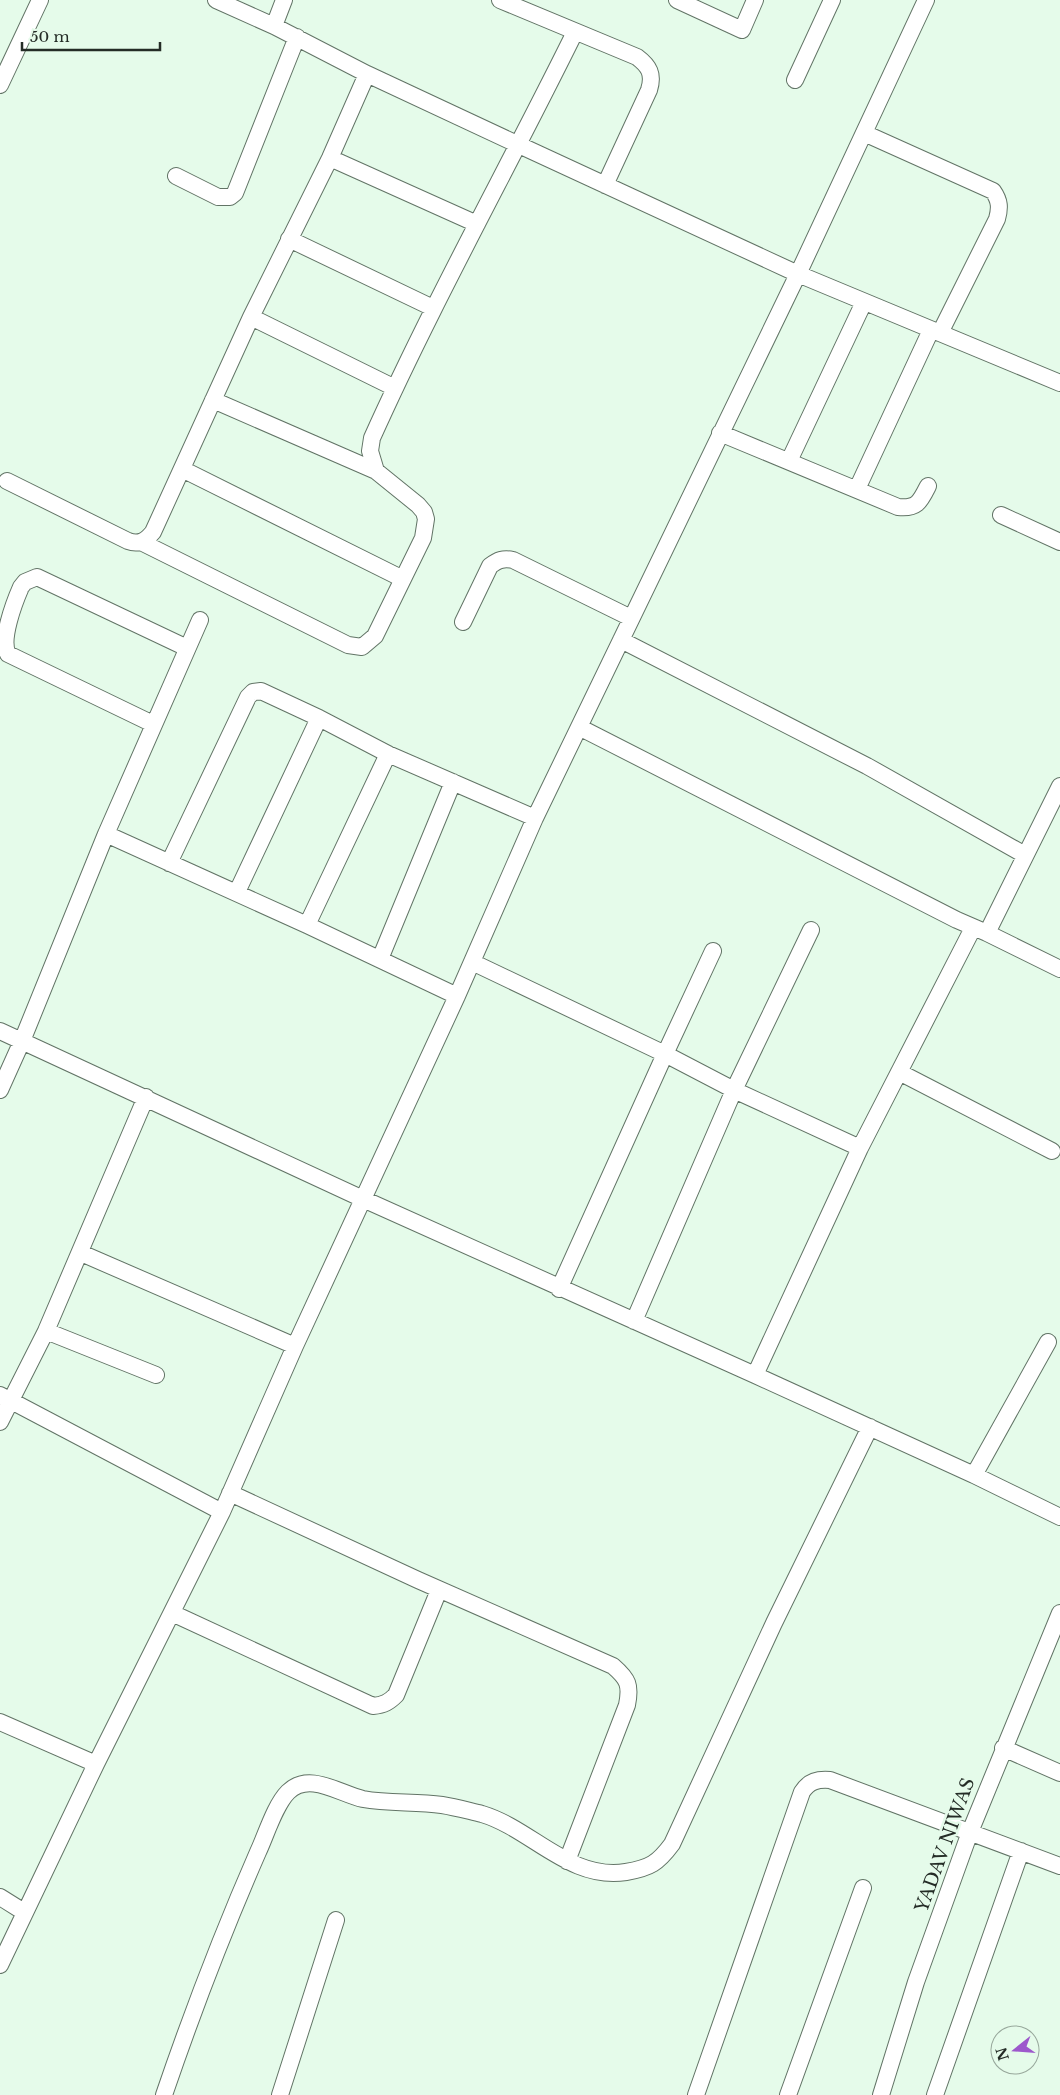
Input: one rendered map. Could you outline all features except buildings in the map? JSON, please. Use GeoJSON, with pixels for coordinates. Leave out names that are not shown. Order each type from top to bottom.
{"type":"FeatureCollection","features":[{"type":"Feature","properties":{"kind":"street"},"geometry":{"type":"LineString","coordinates":[[0,85],[40,0]]}},
{"type":"Feature","properties":{"kind":"street"},"geometry":{"type":"LineString","coordinates":[[216,0],[297,37],[367,74],[798,274],[1060,383]]}},
{"type":"Feature","properties":{"kind":"street"},"geometry":{"type":"LineString","coordinates":[[274,26],[284,0]]}},
{"type":"Feature","properties":{"kind":"street"},"geometry":{"type":"LineString","coordinates":[[500,0],[637,57],[650,69],[652,80],[605,185]]}},
{"type":"Feature","properties":{"kind":"street"},"geometry":{"type":"LineString","coordinates":[[677,0],[742,30],[755,0]]}},
{"type":"Feature","properties":{"kind":"street"},"geometry":{"type":"LineString","coordinates":[[795,80],[832,0]]}},
{"type":"Feature","properties":{"kind":"street"},"geometry":{"type":"LineString","coordinates":[[0,1965],[96,1764],[222,1512],[295,1346],[458,996],[535,818],[798,274],[926,0]]}},
{"type":"Feature","properties":{"kind":"street"},"geometry":{"type":"LineString","coordinates":[[376,471],[370,450],[372,438],[433,308],[519,145],[574,32]]}},
{"type":"Feature","properties":{"kind":"street"},"geometry":{"type":"LineString","coordinates":[[176,176],[218,197],[230,197],[235,193],[297,37]]}},
{"type":"Feature","properties":{"kind":"street"},"geometry":{"type":"LineString","coordinates":[[7,481],[128,541],[134,543],[141,542],[153,532],[251,317],[330,158],[367,74]]}},
{"type":"Feature","properties":{"kind":"street"},"geometry":{"type":"LineString","coordinates":[[857,489],[935,332],[997,219],[999,209],[998,199],[993,192],[864,133]]}},
{"type":"Feature","properties":{"kind":"street"},"geometry":{"type":"LineString","coordinates":[[330,158],[477,224]]}},
{"type":"Feature","properties":{"kind":"street"},"geometry":{"type":"LineString","coordinates":[[289,239],[433,308]]}},
{"type":"Feature","properties":{"kind":"street"},"geometry":{"type":"LineString","coordinates":[[788,461],[864,302]]}},
{"type":"Feature","properties":{"kind":"street"},"geometry":{"type":"LineString","coordinates":[[251,317],[395,388]]}},
{"type":"Feature","properties":{"kind":"street"},"geometry":{"type":"LineString","coordinates":[[141,542],[348,645],[356,647],[362,647],[374,636],[403,579],[423,538],[426,519],[424,512],[418,505],[376,471],[213,400]]}},
{"type":"Feature","properties":{"kind":"street"},"geometry":{"type":"LineString","coordinates":[[720,433],[905,508],[919,503],[928,486]]}},
{"type":"Feature","properties":{"kind":"street"},"geometry":{"type":"LineString","coordinates":[[182,469],[403,579]]}},
{"type":"Feature","properties":{"kind":"street"},"geometry":{"type":"LineString","coordinates":[[1001,515],[1060,542]]}},
{"type":"Feature","properties":{"kind":"street"},"geometry":{"type":"LineString","coordinates":[[463,622],[490,566],[498,560],[506,559],[513,560],[631,618]]}},
{"type":"Feature","properties":{"kind":"street"},"geometry":{"type":"LineString","coordinates":[[153,724],[8,654],[4,650],[2,637],[21,587],[25,582],[37,577],[187,648]]}},
{"type":"Feature","properties":{"kind":"street"},"geometry":{"type":"LineString","coordinates":[[0,1090],[22,1041],[106,834],[200,620]]}},
{"type":"Feature","properties":{"kind":"street"},"geometry":{"type":"LineString","coordinates":[[621,640],[867,766],[1026,855]]}},
{"type":"Feature","properties":{"kind":"street"},"geometry":{"type":"LineString","coordinates":[[169,863],[248,696],[253,692],[266,692],[388,754],[535,818]]}},
{"type":"Feature","properties":{"kind":"street"},"geometry":{"type":"LineString","coordinates":[[237,892],[319,718]]}},
{"type":"Feature","properties":{"kind":"street"},"geometry":{"type":"LineString","coordinates":[[579,727],[980,931],[1060,969]]}},
{"type":"Feature","properties":{"kind":"street"},"geometry":{"type":"LineString","coordinates":[[307,925],[388,754]]}},
{"type":"Feature","properties":{"kind":"street"},"geometry":{"type":"LineString","coordinates":[[380,960],[453,782]]}},
{"type":"Feature","properties":{"kind":"street"},"geometry":{"type":"LineString","coordinates":[[754,1375],[860,1148],[899,1072],[1026,855],[1060,786]]}},
{"type":"Feature","properties":{"kind":"street"},"geometry":{"type":"LineString","coordinates":[[106,834],[237,892],[458,996]]}},
{"type":"Feature","properties":{"kind":"street"},"geometry":{"type":"LineString","coordinates":[[634,1322],[734,1090],[811,930]]}},
{"type":"Feature","properties":{"kind":"street"},"geometry":{"type":"LineString","coordinates":[[559,1288],[713,952]]}},
{"type":"Feature","properties":{"kind":"street"},"geometry":{"type":"LineString","coordinates":[[472,962],[665,1054],[734,1090],[860,1148]]}},
{"type":"Feature","properties":{"kind":"street"},"geometry":{"type":"LineString","coordinates":[[0,1031],[146,1097],[363,1200],[870,1427],[1060,1517]]}},
{"type":"Feature","properties":{"kind":"street"},"geometry":{"type":"LineString","coordinates":[[899,1072],[1052,1151]]}},
{"type":"Feature","properties":{"kind":"street"},"geometry":{"type":"LineString","coordinates":[[0,1422],[5,1397],[46,1331],[146,1097]]}},
{"type":"Feature","properties":{"kind":"street"},"geometry":{"type":"LineString","coordinates":[[81,1252],[295,1346]]}},
{"type":"Feature","properties":{"kind":"street"},"geometry":{"type":"LineString","coordinates":[[46,1331],[156,1375]]}},
{"type":"Feature","properties":{"kind":"street"},"geometry":{"type":"LineString","coordinates":[[974,1475],[1048,1342]]}},
{"type":"Feature","properties":{"kind":"street"},"geometry":{"type":"LineString","coordinates":[[5,1397],[222,1512]]}},
{"type":"Feature","properties":{"kind":"street"},"geometry":{"type":"LineString","coordinates":[[164,2095],[201,1990],[255,1860],[281,1801],[296,1786],[312,1783],[362,1799],[392,1803],[441,1804],[484,1815],[502,1822],[567,1861],[600,1873],[618,1873],[642,1869],[660,1860],[672,1844],[774,1623],[870,1427]]}},
{"type":"Feature","properties":{"kind":"street"},"geometry":{"type":"LineString","coordinates":[[230,1494],[439,1590],[613,1666],[624,1676],[629,1686],[627,1705],[567,1861]]}},
{"type":"Feature","properties":{"kind":"street"},"geometry":{"type":"LineString","coordinates":[[172,1613],[374,1706],[388,1703],[396,1695],[439,1590]]}},
{"type":"Feature","properties":{"kind":"street","name":"YADAV NIWAS"},"geometry":{"type":"LineString","coordinates":[[880,2095],[916,1982],[970,1832],[1060,1613]]}},
{"type":"Feature","properties":{"kind":"street"},"geometry":{"type":"LineString","coordinates":[[0,1722],[96,1764]]}},
{"type":"Feature","properties":{"kind":"street"},"geometry":{"type":"LineString","coordinates":[[1003,1748],[1060,1772]]}},
{"type":"Feature","properties":{"kind":"street"},"geometry":{"type":"LineString","coordinates":[[696,2095],[802,1792],[807,1784],[820,1779],[830,1780],[1060,1866]]}},
{"type":"Feature","properties":{"kind":"street"},"geometry":{"type":"LineString","coordinates":[[935,2095],[1021,1851]]}},
{"type":"Feature","properties":{"kind":"street"},"geometry":{"type":"LineString","coordinates":[[788,2095],[863,1888]]}},
{"type":"Feature","properties":{"kind":"street"},"geometry":{"type":"LineString","coordinates":[[0,1897],[24,1912]]}},
{"type":"Feature","properties":{"kind":"street"},"geometry":{"type":"LineString","coordinates":[[280,2095],[336,1920]]}}]}
